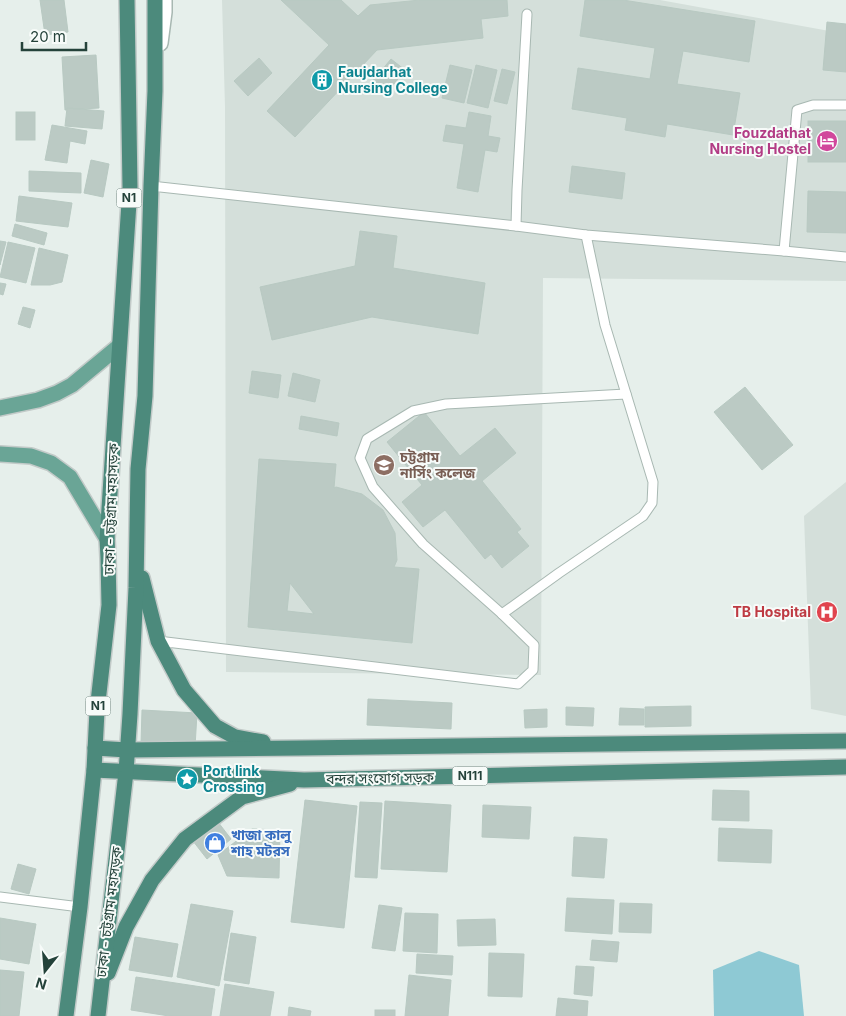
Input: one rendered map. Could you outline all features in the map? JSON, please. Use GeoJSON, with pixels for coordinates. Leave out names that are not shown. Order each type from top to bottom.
{"type":"FeatureCollection","features":[{"type":"Feature","properties":{"kind":"highway","name":"ঢাকা - চট্টগ্রাম মহাসড়ক"},"geometry":{"type":"LineString","coordinates":[[66,1016],[80,907],[94,770],[108,605],[107,539],[130,187],[127,0]]}},
{"type":"Feature","properties":{"kind":"highway","name":"ঢাকা - চট্টগ্রাম মহাসড়ক"},"geometry":{"type":"LineString","coordinates":[[98,1016],[126,772],[130,714],[137,559],[138,469],[145,396],[155,91],[156,0]]}},
{"type":"Feature","properties":{"kind":"highway"},"geometry":{"type":"LineString","coordinates":[[137,559],[158,641],[184,690],[215,726],[236,737],[301,748]]}},
{"type":"Feature","properties":{"kind":"highway","name":"N111"},"geometry":{"type":"LineString","coordinates":[[95,748],[127,750],[846,741]]}},
{"type":"Feature","properties":{"kind":"highway","name":"বন্দর সংযোগ সড়ক"},"geometry":{"type":"LineString","coordinates":[[94,770],[304,780],[846,767]]}},
{"type":"Feature","properties":{"kind":"highway"},"geometry":{"type":"LineString","coordinates":[[100,993],[126,926],[152,880],[184,838],[242,797],[304,780]]}},
{"type":"Feature","properties":{"kind":"main road"},"geometry":{"type":"LineString","coordinates":[[0,408],[38,400],[65,389],[119,346]]}},
{"type":"Feature","properties":{"kind":"main road"},"geometry":{"type":"LineString","coordinates":[[0,454],[31,456],[51,463],[70,476],[107,539]]}},
{"type":"Feature","properties":{"kind":"street"},"geometry":{"type":"LineString","coordinates":[[155,91],[164,0]]}},
{"type":"Feature","properties":{"kind":"lane"},"geometry":{"type":"LineString","coordinates":[[516,226],[527,14]]}},
{"type":"Feature","properties":{"kind":"lane"},"geometry":{"type":"LineString","coordinates":[[784,251],[797,110],[813,105],[846,105]]}},
{"type":"Feature","properties":{"kind":"lane"},"geometry":{"type":"LineString","coordinates":[[151,186],[516,226],[586,236],[846,257]]}},
{"type":"Feature","properties":{"kind":"lane"},"geometry":{"type":"LineString","coordinates":[[502,614],[643,516],[652,503],[653,482],[605,325],[586,236]]}},
{"type":"Feature","properties":{"kind":"lane"},"geometry":{"type":"LineString","coordinates":[[158,641],[518,684],[533,670],[534,645],[423,544],[373,486],[360,458],[367,439],[413,411],[446,404],[626,394]]}},
{"type":"Feature","properties":{"kind":"lane"},"geometry":{"type":"LineString","coordinates":[[0,897],[80,907]]}},
{"type":"Feature","properties":{"kind":"shaded area","name":"চট্টগ্রাম নার্সিং কলেজ"},"geometry":{"type":"Polygon","coordinates":[[[222,0],[660,0],[846,34],[846,281],[543,278],[541,675],[226,672],[225,107],[222,0]]]}},
{"type":"Feature","properties":{"kind":"shaded area","name":"TB Hospital"},"geometry":{"type":"Polygon","coordinates":[[[846,482],[846,716],[811,709],[804,516],[846,482]]]}},
{"type":"Feature","properties":{"kind":"water"},"geometry":{"type":"Polygon","coordinates":[[[759,951],[799,965],[804,1016],[714,1016],[713,970],[759,951]]]}},
{"type":"Feature","properties":{"kind":"building"},"geometry":{"type":"Polygon","coordinates":[[[40,0],[64,0],[68,32],[45,35],[40,0]]]}},
{"type":"Feature","properties":{"kind":"building","name":"Faujdarhat Nursing College"},"geometry":{"type":"Polygon","coordinates":[[[281,0],[341,0],[358,16],[370,5],[420,0],[507,0],[508,16],[481,19],[483,38],[377,50],[295,137],[267,111],[329,45],[281,0]]]}},
{"type":"Feature","properties":{"kind":"building"},"geometry":{"type":"Polygon","coordinates":[[[585,0],[623,0],[755,21],[749,62],[683,51],[677,84],[740,93],[733,135],[667,124],[665,137],[625,130],[627,118],[572,109],[578,68],[650,79],[655,48],[580,36],[585,0]]]}},
{"type":"Feature","properties":{"kind":"building"},"geometry":{"type":"Polygon","coordinates":[[[827,22],[846,24],[846,72],[823,70],[827,22]]]}},
{"type":"Feature","properties":{"kind":"building"},"geometry":{"type":"Polygon","coordinates":[[[96,55],[99,108],[65,110],[62,57],[96,55]]]}},
{"type":"Feature","properties":{"kind":"building"},"geometry":{"type":"Polygon","coordinates":[[[259,58],[272,73],[248,96],[234,81],[259,58]]]}},
{"type":"Feature","properties":{"kind":"building"},"geometry":{"type":"Polygon","coordinates":[[[391,59],[405,70],[386,94],[371,83],[391,59]]]}},
{"type":"Feature","properties":{"kind":"building"},"geometry":{"type":"Polygon","coordinates":[[[450,65],[472,70],[464,103],[442,98],[450,65]]]}},
{"type":"Feature","properties":{"kind":"building"},"geometry":{"type":"Polygon","coordinates":[[[476,65],[497,70],[488,108],[467,103],[476,65]]]}},
{"type":"Feature","properties":{"kind":"building"},"geometry":{"type":"Polygon","coordinates":[[[502,69],[515,72],[507,104],[494,101],[502,69]]]}},
{"type":"Feature","properties":{"kind":"building"},"geometry":{"type":"Polygon","coordinates":[[[67,108],[104,111],[102,129],[65,126],[67,108]]]}},
{"type":"Feature","properties":{"kind":"building"},"geometry":{"type":"Polygon","coordinates":[[[16,112],[35,112],[35,140],[16,140],[16,112]]]}},
{"type":"Feature","properties":{"kind":"building"},"geometry":{"type":"Polygon","coordinates":[[[469,112],[491,116],[488,136],[500,138],[497,152],[485,150],[478,192],[457,188],[464,144],[443,141],[446,125],[466,128],[469,112]]]}},
{"type":"Feature","properties":{"kind":"building","name":"Fouzdathat Nursing Hostel"},"geometry":{"type":"Polygon","coordinates":[[[808,121],[846,121],[846,162],[808,162],[808,121]]]}},
{"type":"Feature","properties":{"kind":"building"},"geometry":{"type":"Polygon","coordinates":[[[52,125],[87,131],[85,144],[70,141],[67,163],[45,160],[52,125]]]}},
{"type":"Feature","properties":{"kind":"building"},"geometry":{"type":"Polygon","coordinates":[[[91,160],[109,164],[103,197],[84,193],[91,160]]]}},
{"type":"Feature","properties":{"kind":"building"},"geometry":{"type":"Polygon","coordinates":[[[572,166],[625,173],[622,199],[569,192],[572,166]]]}},
{"type":"Feature","properties":{"kind":"building"},"geometry":{"type":"Polygon","coordinates":[[[29,171],[81,173],[81,193],[29,191],[29,171]]]}},
{"type":"Feature","properties":{"kind":"building"},"geometry":{"type":"Polygon","coordinates":[[[808,191],[846,192],[846,233],[807,232],[808,191]]]}},
{"type":"Feature","properties":{"kind":"building"},"geometry":{"type":"Polygon","coordinates":[[[19,196],[72,203],[68,227],[16,221],[19,196]]]}},
{"type":"Feature","properties":{"kind":"building"},"geometry":{"type":"Polygon","coordinates":[[[15,224],[47,233],[44,245],[12,236],[15,224]]]}},
{"type":"Feature","properties":{"kind":"building"},"geometry":{"type":"Polygon","coordinates":[[[360,231],[397,236],[393,268],[485,283],[478,334],[372,317],[272,340],[260,287],[355,266],[360,231]]]}},
{"type":"Feature","properties":{"kind":"building"},"geometry":{"type":"Polygon","coordinates":[[[0,241],[6,242],[0,265],[0,241]]]}},
{"type":"Feature","properties":{"kind":"building"},"geometry":{"type":"Polygon","coordinates":[[[8,242],[35,248],[26,283],[0,277],[8,242]]]}},
{"type":"Feature","properties":{"kind":"building"},"geometry":{"type":"Polygon","coordinates":[[[39,248],[68,255],[62,282],[50,285],[31,285],[39,248]]]}},
{"type":"Feature","properties":{"kind":"building"},"geometry":{"type":"Polygon","coordinates":[[[0,283],[6,284],[3,295],[0,294],[0,283]]]}},
{"type":"Feature","properties":{"kind":"building"},"geometry":{"type":"Polygon","coordinates":[[[23,307],[35,310],[30,328],[18,324],[23,307]]]}},
{"type":"Feature","properties":{"kind":"building"},"geometry":{"type":"Polygon","coordinates":[[[252,371],[281,375],[278,398],[249,393],[252,371]]]}},
{"type":"Feature","properties":{"kind":"building"},"geometry":{"type":"Polygon","coordinates":[[[293,373],[320,380],[315,402],[288,396],[293,373]]]}},
{"type":"Feature","properties":{"kind":"building"},"geometry":{"type":"Polygon","coordinates":[[[745,387],[793,445],[762,470],[714,412],[745,387]]]}},
{"type":"Feature","properties":{"kind":"building"},"geometry":{"type":"Polygon","coordinates":[[[424,412],[460,456],[495,428],[516,453],[482,481],[521,529],[517,532],[529,546],[502,568],[491,554],[485,559],[445,510],[423,527],[402,502],[422,485],[387,442],[424,412]]]}},
{"type":"Feature","properties":{"kind":"building"},"geometry":{"type":"Polygon","coordinates":[[[301,416],[339,423],[337,436],[299,429],[301,416]]]}},
{"type":"Feature","properties":{"kind":"building"},"geometry":{"type":"Polygon","coordinates":[[[259,459],[336,464],[334,488],[362,494],[383,510],[395,533],[397,560],[394,567],[419,569],[412,643],[248,627],[259,459]],[[290,583],[287,611],[314,614],[290,583]]]}},
{"type":"Feature","properties":{"kind":"building"},"geometry":{"type":"Polygon","coordinates":[[[368,699],[452,703],[451,729],[367,725],[368,699]]]}},
{"type":"Feature","properties":{"kind":"building"},"geometry":{"type":"Polygon","coordinates":[[[691,706],[691,726],[645,727],[645,707],[691,706]]]}},
{"type":"Feature","properties":{"kind":"building"},"geometry":{"type":"Polygon","coordinates":[[[566,707],[594,708],[593,726],[566,725],[566,707]]]}},
{"type":"Feature","properties":{"kind":"building"},"geometry":{"type":"Polygon","coordinates":[[[620,708],[644,709],[644,725],[619,725],[620,708]]]}},
{"type":"Feature","properties":{"kind":"building"},"geometry":{"type":"Polygon","coordinates":[[[547,709],[547,727],[525,728],[524,710],[547,709]]]}},
{"type":"Feature","properties":{"kind":"building"},"geometry":{"type":"Polygon","coordinates":[[[142,710],[197,713],[195,747],[141,744],[142,710]]]}},
{"type":"Feature","properties":{"kind":"building"},"geometry":{"type":"Polygon","coordinates":[[[713,790],[749,791],[749,821],[712,820],[713,790]]]}},
{"type":"Feature","properties":{"kind":"building"},"geometry":{"type":"Polygon","coordinates":[[[305,800],[357,806],[344,928],[291,922],[305,800]]]}},
{"type":"Feature","properties":{"kind":"building"},"geometry":{"type":"Polygon","coordinates":[[[385,801],[451,805],[447,872],[381,869],[385,801]]]}},
{"type":"Feature","properties":{"kind":"building"},"geometry":{"type":"Polygon","coordinates":[[[360,802],[382,803],[377,878],[355,877],[360,802]]]}},
{"type":"Feature","properties":{"kind":"building"},"geometry":{"type":"Polygon","coordinates":[[[483,805],[531,807],[529,839],[482,837],[483,805]]]}},
{"type":"Feature","properties":{"kind":"building"},"geometry":{"type":"Polygon","coordinates":[[[218,822],[231,839],[207,859],[193,841],[218,822]]]}},
{"type":"Feature","properties":{"kind":"building"},"geometry":{"type":"Polygon","coordinates":[[[719,828],[772,830],[771,863],[718,861],[719,828]]]}},
{"type":"Feature","properties":{"kind":"building"},"geometry":{"type":"Polygon","coordinates":[[[252,829],[280,830],[279,878],[227,876],[218,855],[252,829]]]}},
{"type":"Feature","properties":{"kind":"building"},"geometry":{"type":"Polygon","coordinates":[[[574,837],[607,839],[604,878],[572,876],[574,837]]]}},
{"type":"Feature","properties":{"kind":"building"},"geometry":{"type":"Polygon","coordinates":[[[18,864],[36,869],[29,894],[11,889],[18,864]]]}},
{"type":"Feature","properties":{"kind":"building"},"geometry":{"type":"Polygon","coordinates":[[[567,898],[614,900],[612,934],[565,931],[567,898]]]}},
{"type":"Feature","properties":{"kind":"building"},"geometry":{"type":"Polygon","coordinates":[[[620,903],[652,904],[651,933],[619,932],[620,903]]]}},
{"type":"Feature","properties":{"kind":"building"},"geometry":{"type":"Polygon","coordinates":[[[191,904],[233,911],[219,986],[177,977],[191,904]]]}},
{"type":"Feature","properties":{"kind":"building"},"geometry":{"type":"Polygon","coordinates":[[[379,905],[402,908],[395,951],[372,948],[379,905]]]}},
{"type":"Feature","properties":{"kind":"building"},"geometry":{"type":"Polygon","coordinates":[[[405,913],[438,914],[437,953],[403,951],[405,913]]]}},
{"type":"Feature","properties":{"kind":"building"},"geometry":{"type":"Polygon","coordinates":[[[0,918],[36,924],[29,964],[0,959],[0,918]]]}},
{"type":"Feature","properties":{"kind":"building"},"geometry":{"type":"Polygon","coordinates":[[[495,919],[496,945],[458,946],[457,920],[495,919]]]}},
{"type":"Feature","properties":{"kind":"building"},"geometry":{"type":"Polygon","coordinates":[[[231,933],[256,937],[249,984],[224,980],[231,933]]]}},
{"type":"Feature","properties":{"kind":"building"},"geometry":{"type":"Polygon","coordinates":[[[135,937],[178,944],[172,977],[129,970],[135,937]]]}},
{"type":"Feature","properties":{"kind":"building"},"geometry":{"type":"Polygon","coordinates":[[[592,940],[619,942],[617,962],[590,960],[592,940]]]}},
{"type":"Feature","properties":{"kind":"building"},"geometry":{"type":"Polygon","coordinates":[[[489,953],[524,954],[522,997],[488,996],[489,953]]]}},
{"type":"Feature","properties":{"kind":"building"},"geometry":{"type":"Polygon","coordinates":[[[417,954],[453,956],[452,975],[416,973],[417,954]]]}},
{"type":"Feature","properties":{"kind":"building"},"geometry":{"type":"Polygon","coordinates":[[[576,966],[594,967],[592,996],[574,994],[576,966]]]}},
{"type":"Feature","properties":{"kind":"building"},"geometry":{"type":"Polygon","coordinates":[[[0,970],[24,972],[19,1016],[0,1016],[0,970]]]}},
{"type":"Feature","properties":{"kind":"building"},"geometry":{"type":"Polygon","coordinates":[[[409,975],[451,980],[448,1016],[405,1016],[409,975]]]}},
{"type":"Feature","properties":{"kind":"building"},"geometry":{"type":"Polygon","coordinates":[[[136,977],[215,989],[211,1016],[169,1016],[131,1010],[136,977]]]}},
{"type":"Feature","properties":{"kind":"building"},"geometry":{"type":"Polygon","coordinates":[[[225,984],[274,992],[270,1016],[220,1016],[225,984]]]}},
{"type":"Feature","properties":{"kind":"building"},"geometry":{"type":"Polygon","coordinates":[[[558,998],[588,1001],[587,1016],[556,1016],[558,998]]]}},
{"type":"Feature","properties":{"kind":"building"},"geometry":{"type":"Polygon","coordinates":[[[289,1007],[311,1011],[310,1016],[288,1016],[289,1007]]]}},
{"type":"Feature","properties":{"kind":"building"},"geometry":{"type":"Polygon","coordinates":[[[375,1010],[395,1010],[395,1016],[375,1016],[375,1010]]]}},
{"type":"Feature","properties":{"kind":"place","name":"Faujdarhat Nursing College"},"geometry":{"type":"Point","coordinates":[322,80]}},
{"type":"Feature","properties":{"kind":"place","name":"Fouzdathat Nursing Hostel"},"geometry":{"type":"Point","coordinates":[827,141]}},
{"type":"Feature","properties":{"kind":"place","name":"চট্টগ্রাম নার্সিং কলেজ"},"geometry":{"type":"Point","coordinates":[384,465]}},
{"type":"Feature","properties":{"kind":"place","name":"TB Hospital"},"geometry":{"type":"Point","coordinates":[827,612]}},
{"type":"Feature","properties":{"kind":"place","name":"Port link Crossing"},"geometry":{"type":"Point","coordinates":[187,779]}},
{"type":"Feature","properties":{"kind":"place","name":"খাজা কালু শাহ মটরস"},"geometry":{"type":"Point","coordinates":[215,843]}}]}
